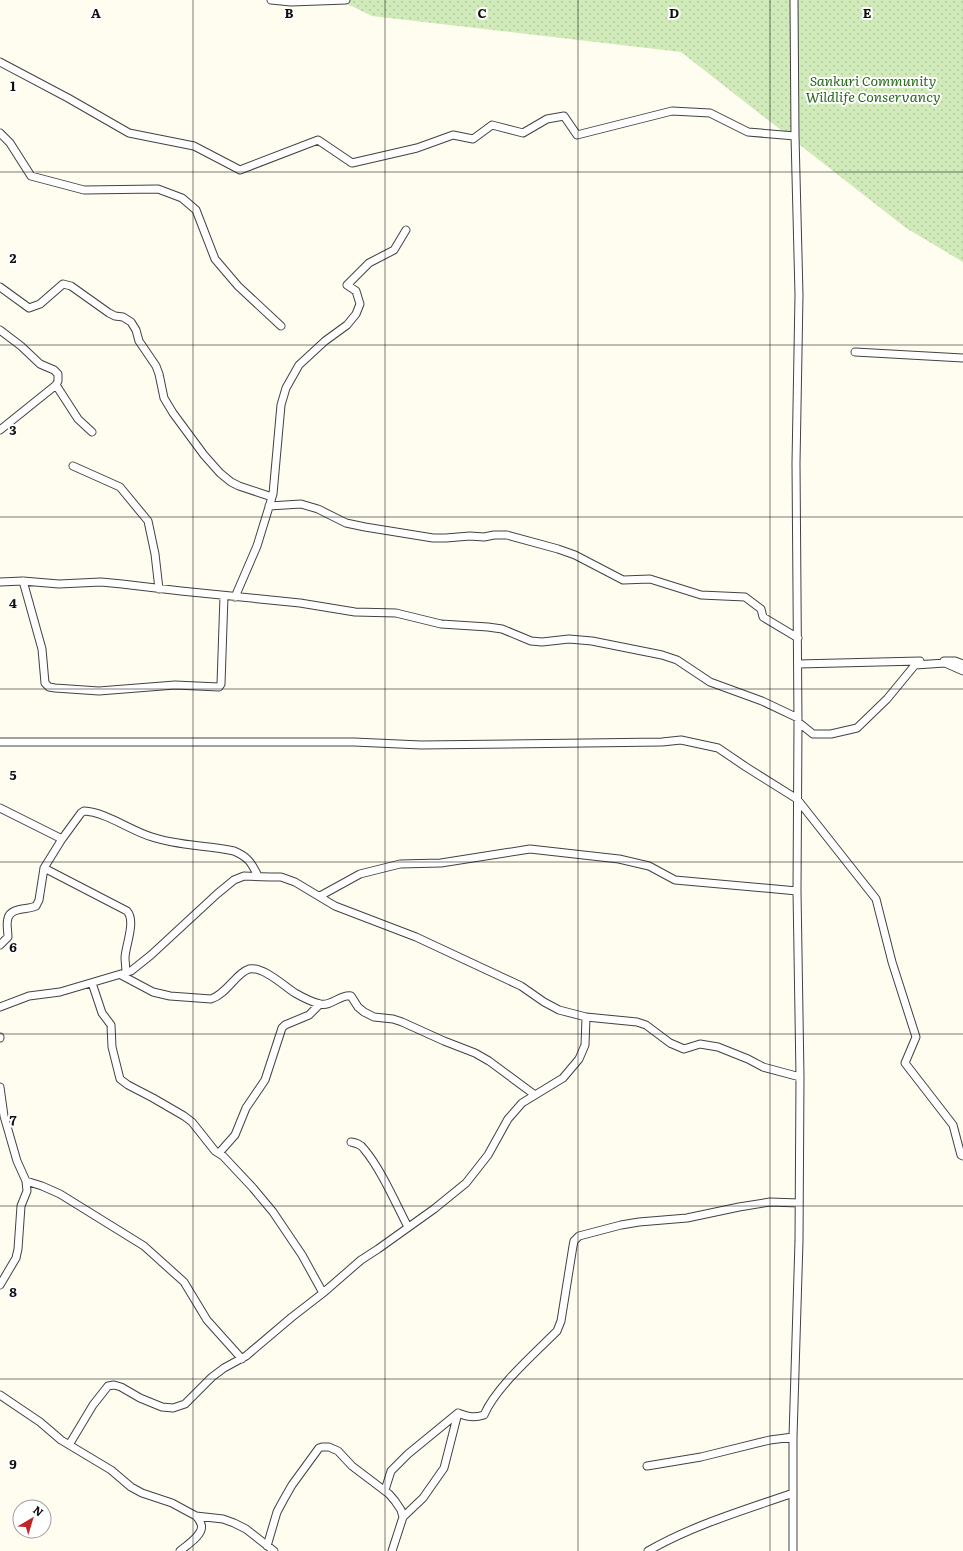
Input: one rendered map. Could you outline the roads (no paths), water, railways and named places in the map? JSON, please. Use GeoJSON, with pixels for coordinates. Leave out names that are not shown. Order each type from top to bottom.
{"type":"FeatureCollection","features":[{"type":"Feature","properties":{"kind":"street"},"geometry":{"type":"LineString","coordinates":[[271,0],[291,2],[346,0]]}},
{"type":"Feature","properties":{"kind":"street"},"geometry":{"type":"LineString","coordinates":[[793,1551],[793,1438],[799,1203],[800,1077],[797,799],[798,638],[796,387],[799,295],[795,136],[794,0]]}},
{"type":"Feature","properties":{"kind":"street"},"geometry":{"type":"LineString","coordinates":[[0,62],[68,98],[129,133],[194,146],[240,170],[318,140],[352,163],[417,148],[453,135],[473,139],[492,126],[523,133],[547,119],[564,116],[577,135],[672,111],[710,113],[748,132],[795,136]]}},
{"type":"Feature","properties":{"kind":"street"},"geometry":{"type":"LineString","coordinates":[[0,132],[10,143],[31,176],[84,190],[158,189],[182,198],[196,210],[215,259],[238,286],[281,326]]}},
{"type":"Feature","properties":{"kind":"street"},"geometry":{"type":"LineString","coordinates":[[235,597],[257,546],[272,497],[281,405],[286,388],[299,365],[325,340],[348,325],[356,314],[360,304],[356,291],[347,285],[370,264],[394,250],[406,230]]}},
{"type":"Feature","properties":{"kind":"street"},"geometry":{"type":"LineString","coordinates":[[0,287],[29,308],[40,304],[63,284],[67,284],[109,313],[127,319],[136,330],[139,341],[156,366],[164,398],[173,413],[204,455],[220,473],[231,482],[272,497]]}},
{"type":"Feature","properties":{"kind":"street"},"geometry":{"type":"LineString","coordinates":[[0,330],[21,346],[40,364],[54,370],[58,374],[58,381],[56,385],[0,430]]}},
{"type":"Feature","properties":{"kind":"street"},"geometry":{"type":"LineString","coordinates":[[855,352],[963,358]]}},
{"type":"Feature","properties":{"kind":"street"},"geometry":{"type":"LineString","coordinates":[[56,385],[78,419],[92,432]]}},
{"type":"Feature","properties":{"kind":"street"},"geometry":{"type":"LineString","coordinates":[[73,466],[120,487],[148,521],[160,589]]}},
{"type":"Feature","properties":{"kind":"street"},"geometry":{"type":"LineString","coordinates":[[269,506],[294,504],[308,506],[318,509],[346,523],[433,538],[470,536],[484,537],[494,534],[507,535],[575,555],[623,580],[650,579],[701,595],[745,597],[760,609],[763,617],[798,638]]}},
{"type":"Feature","properties":{"kind":"street"},"geometry":{"type":"LineString","coordinates":[[0,582],[59,584],[101,582],[300,603],[355,612],[396,613],[441,624],[488,627],[502,630],[531,641],[542,642],[569,639],[592,641],[662,655],[677,660],[710,682],[762,701],[798,720],[813,734],[831,734],[857,728],[887,698],[915,665],[945,663],[963,671]]}},
{"type":"Feature","properties":{"kind":"street"},"geometry":{"type":"LineString","coordinates":[[23,582],[42,649],[45,683],[49,687],[55,688],[99,691],[175,685],[219,687],[221,684],[224,596]]}},
{"type":"Feature","properties":{"kind":"street"},"geometry":{"type":"LineString","coordinates":[[798,664],[955,660],[963,664]]}},
{"type":"Feature","properties":{"kind":"street"},"geometry":{"type":"LineString","coordinates":[[0,742],[354,742],[421,745],[662,742],[681,740],[718,748],[797,799],[876,899],[892,962],[916,1037],[905,1063],[953,1125],[961,1155],[963,1156]]}},
{"type":"Feature","properties":{"kind":"street"},"geometry":{"type":"LineString","coordinates":[[0,808],[62,839]]}},
{"type":"Feature","properties":{"kind":"street"},"geometry":{"type":"LineString","coordinates":[[0,945],[8,937],[8,917],[10,914],[13,911],[36,906],[39,900],[44,868],[62,839],[84,811],[97,813],[135,832],[154,838],[234,851],[243,855],[252,863],[258,876]]}},
{"type":"Feature","properties":{"kind":"street"},"geometry":{"type":"LineString","coordinates":[[320,896],[360,874],[400,864],[441,863],[530,849],[619,859],[649,866],[675,880],[798,891]]}},
{"type":"Feature","properties":{"kind":"street"},"geometry":{"type":"LineString","coordinates":[[44,868],[127,911],[129,914],[130,926],[124,974]]}},
{"type":"Feature","properties":{"kind":"street"},"geometry":{"type":"LineString","coordinates":[[0,1007],[29,996],[60,992],[124,974],[138,967],[234,880],[244,876],[281,877],[295,882],[335,906],[428,942],[460,959],[521,986],[552,1007],[586,1017],[637,1022],[646,1025],[670,1043],[684,1049],[700,1044],[718,1047],[748,1059],[763,1067],[800,1077]]}},
{"type":"Feature","properties":{"kind":"street"},"geometry":{"type":"LineString","coordinates":[[124,974],[153,992],[170,996],[206,999],[216,997],[249,969],[267,973],[305,999],[320,1004],[327,1005],[348,995],[351,996],[364,1012],[374,1018],[393,1019],[402,1022],[475,1053],[489,1061],[536,1095]]}},
{"type":"Feature","properties":{"kind":"street"},"geometry":{"type":"LineString","coordinates":[[92,983],[102,1013],[111,1025],[112,1047],[120,1079],[184,1116],[200,1130],[215,1151],[219,1152],[253,1188],[286,1230],[323,1293]]}},
{"type":"Feature","properties":{"kind":"street"},"geometry":{"type":"LineString","coordinates":[[219,1152],[235,1135],[246,1108],[265,1080],[282,1028],[285,1025],[309,1015],[320,1004]]}},
{"type":"Feature","properties":{"kind":"street"},"geometry":{"type":"LineString","coordinates":[[70,1445],[93,1405],[108,1386],[114,1385],[121,1387],[140,1398],[162,1407],[173,1408],[185,1404],[212,1377],[224,1368],[242,1359],[356,1264],[434,1209],[466,1183],[488,1155],[508,1119],[522,1103],[563,1078],[579,1060],[585,1045],[586,1017]]}},
{"type":"Feature","properties":{"kind":"street"},"geometry":{"type":"LineString","coordinates":[[0,1087],[4,1116],[17,1161],[26,1181],[27,1190],[21,1206],[18,1250],[13,1265],[0,1285]]}},
{"type":"Feature","properties":{"kind":"street"},"geometry":{"type":"LineString","coordinates":[[351,1142],[360,1144],[364,1149],[380,1174],[408,1228]]}},
{"type":"Feature","properties":{"kind":"street"},"geometry":{"type":"LineString","coordinates":[[26,1181],[60,1194],[144,1246],[184,1282],[207,1320],[242,1359]]}},
{"type":"Feature","properties":{"kind":"street"},"geometry":{"type":"LineString","coordinates":[[458,1413],[476,1418],[484,1415],[487,1408],[501,1389],[557,1331],[561,1321],[574,1241],[579,1236],[601,1229],[640,1222],[688,1218],[770,1202],[799,1203]]}},
{"type":"Feature","properties":{"kind":"street"},"geometry":{"type":"LineString","coordinates":[[0,1395],[40,1422],[61,1440],[111,1470],[131,1487],[142,1493],[172,1503],[196,1516],[223,1519],[234,1523],[246,1529],[274,1551]]}},
{"type":"Feature","properties":{"kind":"street"},"geometry":{"type":"LineString","coordinates":[[385,1490],[392,1471],[408,1454],[458,1413]]}},
{"type":"Feature","properties":{"kind":"street"},"geometry":{"type":"LineString","coordinates":[[392,1551],[403,1517],[423,1498],[444,1468],[458,1413]]}},
{"type":"Feature","properties":{"kind":"street"},"geometry":{"type":"LineString","coordinates":[[647,1466],[701,1457],[770,1440],[793,1438]]}},
{"type":"Feature","properties":{"kind":"street"},"geometry":{"type":"LineString","coordinates":[[267,1546],[277,1512],[284,1499],[300,1473],[322,1446],[338,1451],[352,1466],[385,1490],[399,1506],[403,1517]]}},
{"type":"Feature","properties":{"kind":"street"},"geometry":{"type":"LineString","coordinates":[[648,1551],[664,1542],[707,1524],[793,1493]]}},
{"type":"Feature","properties":{"kind":"street"},"geometry":{"type":"LineString","coordinates":[[180,1551],[195,1538],[201,1530],[201,1524],[196,1516]]}},
{"type":"Feature","properties":{"kind":"park label","name":"Sankuri Community Wildlife Conservancy"},"geometry":{"type":"Point","coordinates":[873,90]}}]}
